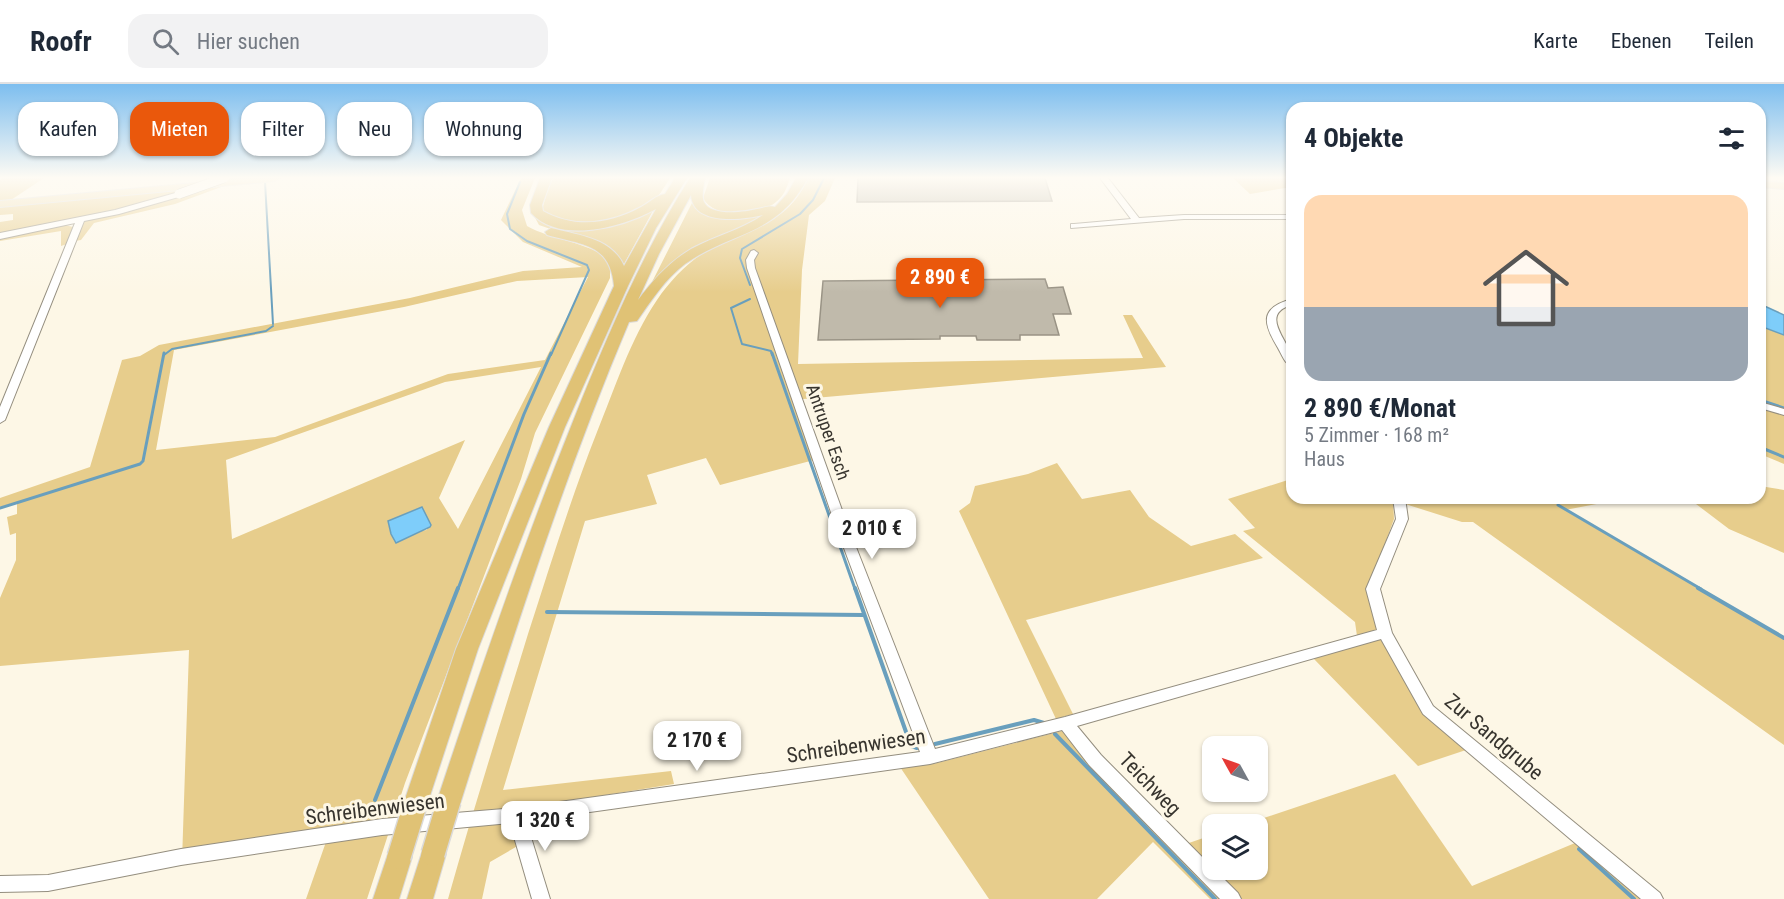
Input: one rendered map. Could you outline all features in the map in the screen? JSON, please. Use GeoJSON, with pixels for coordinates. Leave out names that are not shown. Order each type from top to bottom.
{"type":"FeatureCollection","features":[{"type":"Feature","properties":{"kind":"highway"},"geometry":{"type":"LineString","coordinates":[[532,216],[534,223],[545,230],[595,244],[611,252],[620,267],[621,286]]}},
{"type":"Feature","properties":{"kind":"highway"},"geometry":{"type":"LineString","coordinates":[[541,216],[563,225],[586,226],[634,216]]}},
{"type":"Feature","properties":{"kind":"highway"},"geometry":{"type":"LineString","coordinates":[[386,899],[467,649],[557,427],[621,286],[657,216]]}},
{"type":"Feature","properties":{"kind":"highway"},"geometry":{"type":"LineString","coordinates":[[420,899],[448,801],[556,482],[616,334],[674,216]]}},
{"type":"Feature","properties":{"kind":"highway"},"geometry":{"type":"LineString","coordinates":[[616,334],[629,322],[663,277],[680,262],[700,249],[772,216]]}},
{"type":"Feature","properties":{"kind":"street"},"geometry":{"type":"LineString","coordinates":[[0,236],[95,216]]}},
{"type":"Feature","properties":{"kind":"street"},"geometry":{"type":"LineString","coordinates":[[1133,216],[1137,221]]}},
{"type":"Feature","properties":{"kind":"street"},"geometry":{"type":"LineString","coordinates":[[1074,226],[1184,217],[1286,217]]}},
{"type":"Feature","properties":{"kind":"street"},"geometry":{"type":"LineString","coordinates":[[0,420],[80,220]]}},
{"type":"Feature","properties":{"kind":"street","name":"Antruper Esch"},"geometry":{"type":"LineString","coordinates":[[754,253],[750,260],[751,268],[802,416],[930,757]]}},
{"type":"Feature","properties":{"kind":"street"},"geometry":{"type":"LineString","coordinates":[[1286,303],[1272,309],[1270,316],[1286,352]]}},
{"type":"Feature","properties":{"kind":"street"},"geometry":{"type":"LineString","coordinates":[[1766,407],[1784,412]]}},
{"type":"Feature","properties":{"kind":"street","name":"Zur Sandgrube"},"geometry":{"type":"LineString","coordinates":[[1400,504],[1402,519],[1373,589],[1385,633],[1428,710],[1654,899]]}},
{"type":"Feature","properties":{"kind":"street","name":"Schreibenwiesen"},"geometry":{"type":"LineString","coordinates":[[0,884],[48,883],[181,857],[382,827],[516,815],[930,757],[1065,723],[1385,633]]}},
{"type":"Feature","properties":{"kind":"street","name":"Teichweg"},"geometry":{"type":"LineString","coordinates":[[1065,723],[1095,760],[1232,899]]}},
{"type":"Feature","properties":{"kind":"street"},"geometry":{"type":"LineString","coordinates":[[516,815],[541,899]]}},
{"type":"Feature","properties":{"kind":"shaded area"},"geometry":{"type":"Polygon","coordinates":[[[13,216],[84,216],[0,234],[0,222],[13,220],[13,216]]]}},
{"type":"Feature","properties":{"kind":"shaded area"},"geometry":{"type":"Polygon","coordinates":[[[103,216],[124,216],[94,223],[81,240],[75,241],[82,222],[103,216]]]}},
{"type":"Feature","properties":{"kind":"shaded area"},"geometry":{"type":"Polygon","coordinates":[[[503,216],[524,216],[527,226],[537,231],[601,254],[610,260],[610,278],[535,433],[521,479],[405,783],[367,899],[306,899],[327,839],[182,861],[189,650],[0,666],[0,598],[16,560],[16,533],[10,535],[7,517],[17,514],[17,502],[0,507],[0,498],[90,467],[122,360],[140,356],[159,345],[410,298],[523,271],[582,267],[523,242],[501,220],[503,216]],[[588,277],[517,281],[404,307],[174,350],[156,450],[275,437],[448,374],[545,360],[588,277]],[[541,367],[445,382],[226,460],[232,539],[465,440],[439,498],[458,529],[541,367]],[[419,508],[388,522],[391,534],[427,530],[419,508]]]}},
{"type":"Feature","properties":{"kind":"shaded area"},"geometry":{"type":"Polygon","coordinates":[[[534,216],[544,216],[577,227],[624,216],[650,216],[624,264],[611,250],[539,225],[534,216]]]}},
{"type":"Feature","properties":{"kind":"shaded area"},"geometry":{"type":"Polygon","coordinates":[[[549,216],[624,216],[589,223],[563,222],[549,216]]]}},
{"type":"Feature","properties":{"kind":"shaded area"},"geometry":{"type":"Polygon","coordinates":[[[685,216],[764,216],[708,244],[650,286],[685,216]]]}},
{"type":"Feature","properties":{"kind":"shaded area"},"geometry":{"type":"Polygon","coordinates":[[[809,216],[802,270],[798,364],[1143,358],[1123,315],[1132,315],[1166,367],[792,400],[814,460],[720,485],[706,458],[647,475],[657,504],[585,521],[503,790],[671,771],[674,784],[606,795],[490,862],[482,899],[448,899],[497,733],[561,532],[597,432],[639,331],[662,293],[698,256],[777,217],[809,216]]]}},
{"type":"Feature","properties":{"kind":"shaded area"},"geometry":{"type":"Polygon","coordinates":[[[65,225],[73,227],[67,244],[61,246],[61,231],[0,241],[0,237],[65,225]]]}},
{"type":"Feature","properties":{"kind":"shaded area"},"geometry":{"type":"Polygon","coordinates":[[[1766,328],[1784,335],[1784,464],[1766,456],[1766,328]]]}},
{"type":"Feature","properties":{"kind":"shaded area"},"geometry":{"type":"Polygon","coordinates":[[[1057,463],[1082,499],[1130,490],[1149,517],[1191,546],[1235,534],[1263,558],[1026,620],[1073,714],[1056,719],[959,511],[970,503],[975,486],[1028,474],[1057,463]]]}},
{"type":"Feature","properties":{"kind":"shaded area"},"geometry":{"type":"Polygon","coordinates":[[[1286,481],[1286,504],[1393,504],[1394,519],[1368,591],[1424,710],[1469,749],[1418,766],[1314,659],[1357,636],[1355,622],[1243,531],[1255,528],[1228,499],[1286,481]]]}},
{"type":"Feature","properties":{"kind":"shaded area"},"geometry":{"type":"Polygon","coordinates":[[[1766,487],[1784,490],[1784,553],[1729,529],[1696,504],[1766,504],[1766,487]]]}},
{"type":"Feature","properties":{"kind":"shaded area"},"geometry":{"type":"Polygon","coordinates":[[[1405,504],[1596,504],[1565,510],[1784,638],[1784,745],[1473,522],[1462,522],[1405,504]]]}},
{"type":"Feature","properties":{"kind":"shaded area"},"geometry":{"type":"Polygon","coordinates":[[[1062,731],[1202,877],[1202,880],[1205,880],[1223,899],[1210,899],[1153,842],[1097,899],[989,899],[900,767],[933,764],[1062,731]]]}},
{"type":"Feature","properties":{"kind":"shaded area"},"geometry":{"type":"Polygon","coordinates":[[[1395,774],[1472,886],[1575,843],[1644,899],[1238,899],[1220,880],[1268,880],[1268,817],[1395,774]]]}},
{"type":"Feature","properties":{"kind":"shaded area"},"geometry":{"type":"Polygon","coordinates":[[[1202,838],[1202,861],[1186,844],[1202,838]]]}},
{"type":"Feature","properties":{"kind":"water"},"geometry":{"type":"Polygon","coordinates":[[[1766,307],[1784,315],[1784,335],[1766,328],[1766,307]]]}},
{"type":"Feature","properties":{"kind":"water"},"geometry":{"type":"Polygon","coordinates":[[[422,507],[430,527],[396,543],[388,521],[422,507]]]}},
{"type":"Feature","properties":{"kind":"building"},"geometry":{"type":"Polygon","coordinates":[[[1045,279],[1048,288],[1063,287],[1071,314],[1053,314],[1059,335],[1020,335],[1020,340],[977,340],[976,336],[940,336],[940,339],[818,340],[823,281],[1045,279]]]}},
{"type":"Feature","properties":{"kind":"waterway"},"geometry":{"type":"LineString","coordinates":[[267,216],[273,324]]}},
{"type":"Feature","properties":{"kind":"waterway"},"geometry":{"type":"LineString","coordinates":[[507,216],[510,229],[527,241],[587,265],[589,270],[551,355]]}},
{"type":"Feature","properties":{"kind":"waterway"},"geometry":{"type":"LineString","coordinates":[[750,285],[740,258],[742,249],[797,216]]}},
{"type":"Feature","properties":{"kind":"waterway"},"geometry":{"type":"LineString","coordinates":[[750,299],[731,308],[742,344],[771,351],[772,355]]}},
{"type":"Feature","properties":{"kind":"waterway"},"geometry":{"type":"LineString","coordinates":[[164,355],[172,349],[266,331],[273,326]]}},
{"type":"Feature","properties":{"kind":"waterway"},"geometry":{"type":"LineString","coordinates":[[0,508],[140,464],[143,461],[164,353]]}},
{"type":"Feature","properties":{"kind":"waterway"},"geometry":{"type":"LineString","coordinates":[[458,589],[524,414],[551,353]]}},
{"type":"Feature","properties":{"kind":"waterway"},"geometry":{"type":"LineString","coordinates":[[772,353],[855,589]]}},
{"type":"Feature","properties":{"kind":"waterway"},"geometry":{"type":"LineString","coordinates":[[1766,402],[1784,408]]}},
{"type":"Feature","properties":{"kind":"waterway"},"geometry":{"type":"LineString","coordinates":[[1766,450],[1784,457]]}},
{"type":"Feature","properties":{"kind":"waterway"},"geometry":{"type":"LineString","coordinates":[[1558,505],[1701,589]]}},
{"type":"Feature","properties":{"kind":"waterway"},"geometry":{"type":"LineString","coordinates":[[375,800],[458,588]]}},
{"type":"Feature","properties":{"kind":"waterway"},"geometry":{"type":"LineString","coordinates":[[855,588],[911,746],[917,748]]}},
{"type":"Feature","properties":{"kind":"waterway"},"geometry":{"type":"LineString","coordinates":[[1698,588],[1784,638]]}},
{"type":"Feature","properties":{"kind":"waterway"},"geometry":{"type":"LineString","coordinates":[[547,612],[864,615]]}},
{"type":"Feature","properties":{"kind":"waterway"},"geometry":{"type":"LineString","coordinates":[[935,744],[1034,720],[1044,723]]}},
{"type":"Feature","properties":{"kind":"waterway"},"geometry":{"type":"LineString","coordinates":[[1055,734],[1215,899]]}},
{"type":"Feature","properties":{"kind":"waterway"},"geometry":{"type":"LineString","coordinates":[[1579,849],[1634,899]]}}]}
